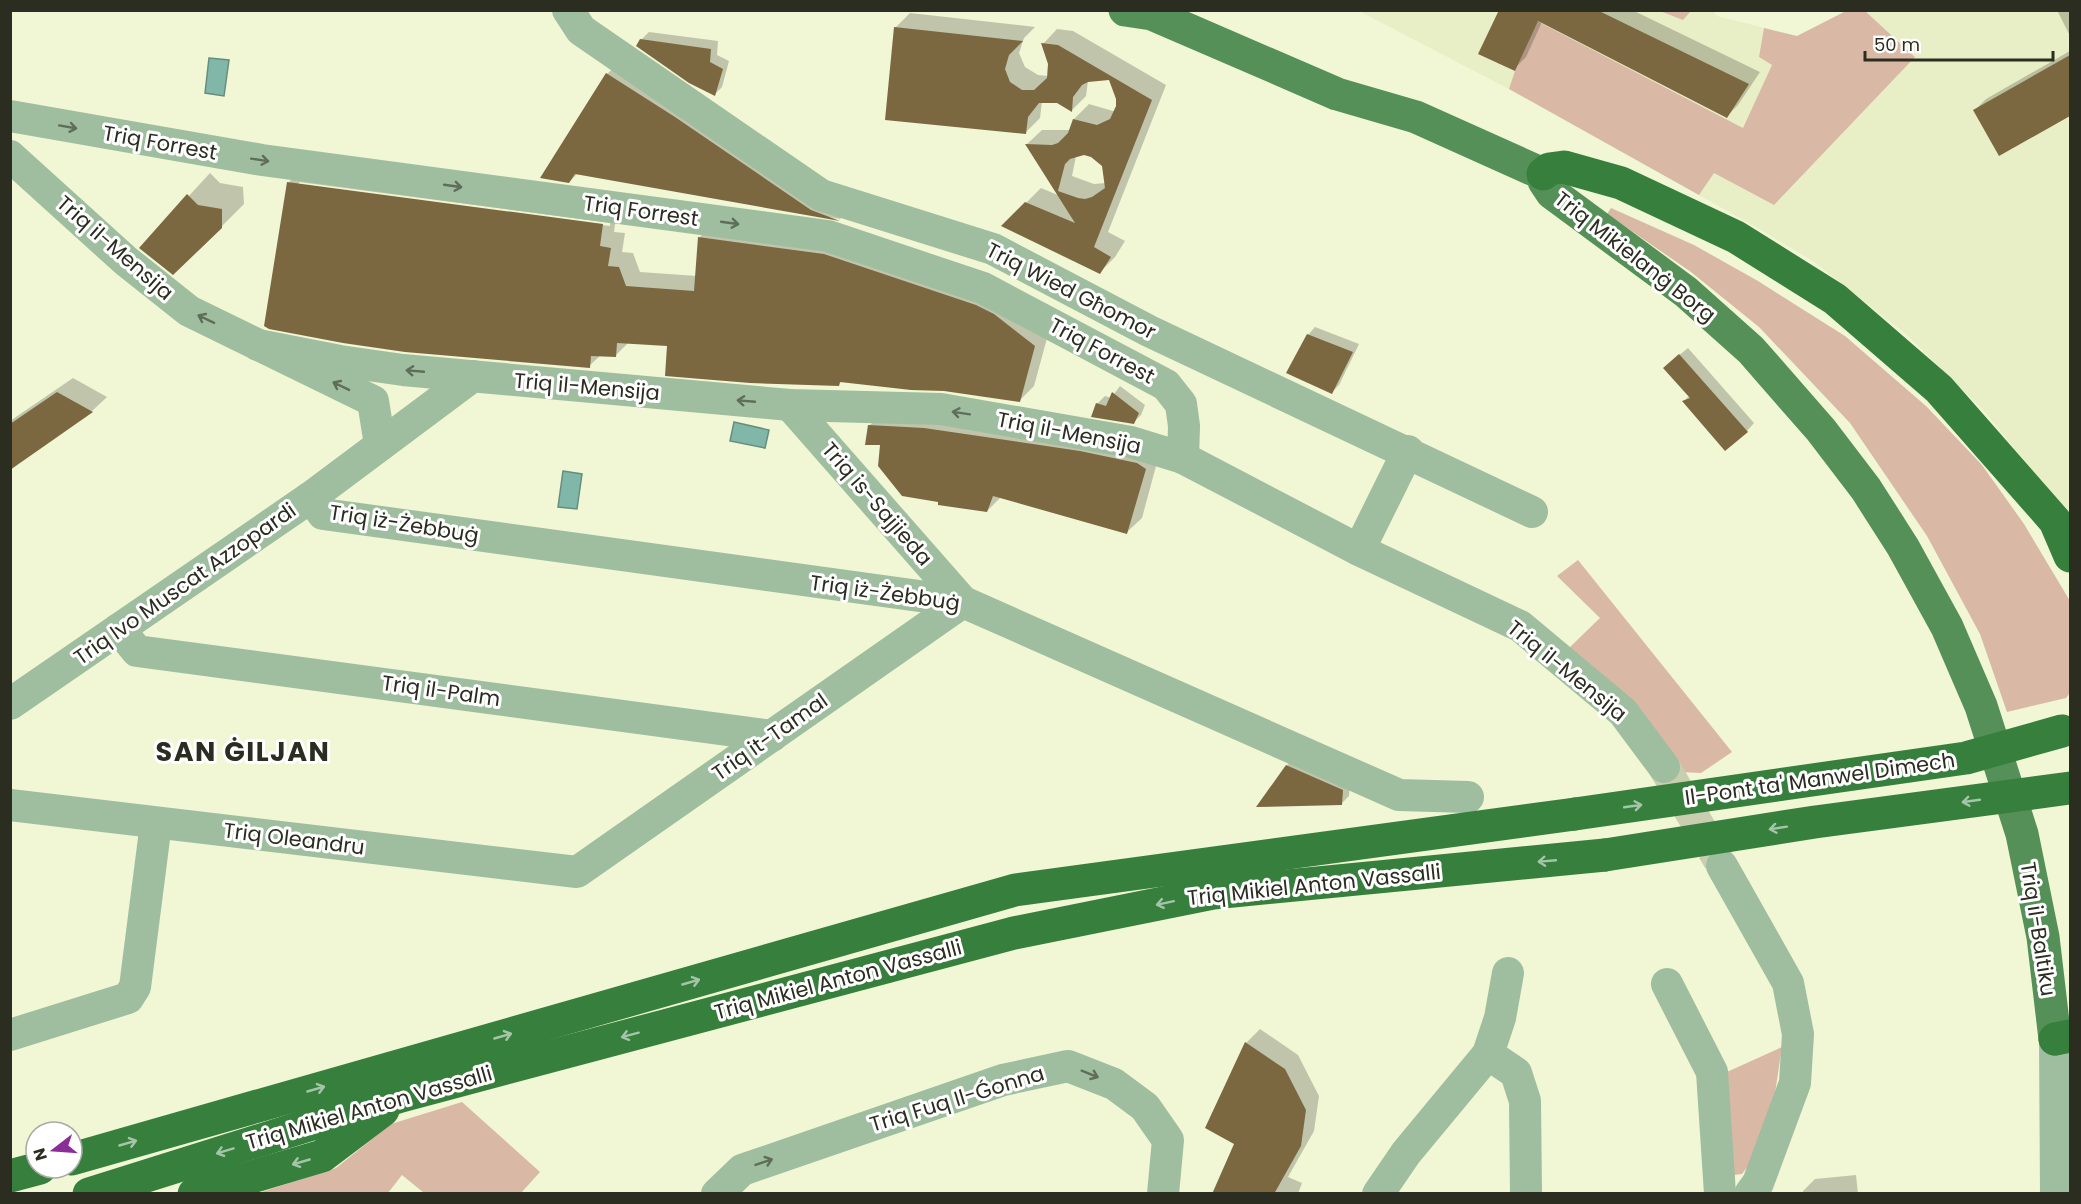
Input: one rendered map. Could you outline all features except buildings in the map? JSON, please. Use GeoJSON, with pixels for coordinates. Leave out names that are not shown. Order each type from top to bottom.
{"type":"FeatureCollection","features":[{"type":"Feature","properties":{"kind":"highway"},"geometry":{"type":"LineString","coordinates":[[1543,174],[1549,169],[1564,167],[1621,183],[1736,237],[1835,299],[1939,389],[2055,521],[2070,556]]}},
{"type":"Feature","properties":{"kind":"highway","name":"Il-Pont ta' Manwel Dimech"},"geometry":{"type":"LineString","coordinates":[[1575,814],[1966,758],[2068,726]]}},
{"type":"Feature","properties":{"kind":"highway","name":"Il-Pont ta' Manwel Dimech"},"geometry":{"type":"LineString","coordinates":[[1605,855],[1815,822],[2070,788]]}},
{"type":"Feature","properties":{"kind":"highway","name":"Triq Mikiel Anton Vassalli"},"geometry":{"type":"LineString","coordinates":[[84,1156],[1015,890],[1575,814]]}},
{"type":"Feature","properties":{"kind":"highway","name":"Triq Mikiel Anton Vassalli"},"geometry":{"type":"LineString","coordinates":[[89,1194],[401,1096],[1014,933],[1213,893],[1605,855]]}},
{"type":"Feature","properties":{"kind":"highway"},"geometry":{"type":"LineString","coordinates":[[194,1194],[322,1156],[401,1096]]}},
{"type":"Feature","properties":{"kind":"main road","name":"Triq Mikielanġ Borg"},"geometry":{"type":"LineString","coordinates":[[1125,10],[1152,14],[1337,94],[1416,117],[1543,174],[1544,181],[1552,193],[1686,292],[1751,350],[1821,430],[1866,489],[1903,547],[1947,627],[1981,706]]}},
{"type":"Feature","properties":{"kind":"main road","name":"Triq il-Baltiku"},"geometry":{"type":"LineString","coordinates":[[1981,706],[2022,834],[2063,1038]]}},
{"type":"Feature","properties":{"kind":"street","name":"Triq Wied Għomor"},"geometry":{"type":"LineString","coordinates":[[568,10],[581,30],[821,195],[993,249],[1149,331],[1408,451],[1532,512]]}},
{"type":"Feature","properties":{"kind":"street","name":"Triq Forrest"},"geometry":{"type":"LineString","coordinates":[[10,117],[262,160],[828,236],[983,288],[1166,385],[1181,404],[1184,426],[1183,458]]}},
{"type":"Feature","properties":{"kind":"street","name":"Triq il-Mensija"},"geometry":{"type":"LineString","coordinates":[[10,156],[126,261],[189,311],[372,401]]}},
{"type":"Feature","properties":{"kind":"street"},"geometry":{"type":"LineString","coordinates":[[821,195],[828,236]]}},
{"type":"Feature","properties":{"kind":"street","name":"Triq il-Mensija"},"geometry":{"type":"LineString","coordinates":[[258,345],[340,362],[473,376],[790,405],[941,409],[1131,442],[1183,458],[1359,550],[1520,626],[1623,712],[1664,767]]}},
{"type":"Feature","properties":{"kind":"street"},"geometry":{"type":"LineString","coordinates":[[378,367],[372,401],[380,445]]}},
{"type":"Feature","properties":{"kind":"street","name":"Triq Ivo Muscat Azzopardi"},"geometry":{"type":"LineString","coordinates":[[10,704],[311,497],[473,376]]}},
{"type":"Feature","properties":{"kind":"street","name":"Triq is-Sajjieda"},"geometry":{"type":"LineString","coordinates":[[790,405],[963,602]]}},
{"type":"Feature","properties":{"kind":"street"},"geometry":{"type":"LineString","coordinates":[[1359,550],[1408,451]]}},
{"type":"Feature","properties":{"kind":"street","name":"Triq iż-Żebbuġ"},"geometry":{"type":"LineString","coordinates":[[311,497],[323,514],[963,602],[1399,795],[1468,797]]}},
{"type":"Feature","properties":{"kind":"street","name":"Triq it-Tamal"},"geometry":{"type":"LineString","coordinates":[[577,872],[963,602]]}},
{"type":"Feature","properties":{"kind":"street","name":"Triq il-Palm"},"geometry":{"type":"LineString","coordinates":[[119,629],[137,651],[772,736]]}},
{"type":"Feature","properties":{"kind":"street","name":"Triq Oleandru"},"geometry":{"type":"LineString","coordinates":[[10,805],[577,872]]}},
{"type":"Feature","properties":{"kind":"street"},"geometry":{"type":"LineString","coordinates":[[10,1035],[128,998],[135,987],[156,823]]}},
{"type":"Feature","properties":{"kind":"street"},"geometry":{"type":"LineString","coordinates":[[1722,866],[1788,983],[1798,1034],[1795,1083],[1758,1183],[1750,1194]]}},
{"type":"Feature","properties":{"kind":"street"},"geometry":{"type":"LineString","coordinates":[[1378,1194],[1406,1153],[1488,1054],[1500,1018],[1508,973]]}},
{"type":"Feature","properties":{"kind":"street"},"geometry":{"type":"LineString","coordinates":[[1667,984],[1712,1071],[1720,1194]]}},
{"type":"Feature","properties":{"kind":"street","name":"Triq il-Baltiku"},"geometry":{"type":"LineString","coordinates":[[2056,1194],[2063,1038]]}},
{"type":"Feature","properties":{"kind":"street"},"geometry":{"type":"LineString","coordinates":[[1488,1054],[1516,1073],[1525,1101],[1526,1194]]}},
{"type":"Feature","properties":{"kind":"street","name":"Triq Fuq Il-Ǵonna"},"geometry":{"type":"LineString","coordinates":[[717,1194],[742,1170],[1003,1080],[1068,1066],[1114,1084],[1144,1107],[1168,1140],[1163,1194]]}},
{"type":"Feature","properties":{"kind":"street"},"geometry":{"type":"LineString","coordinates":[[1406,1153],[1407,1194]]}},
{"type":"Feature","properties":{"kind":"shaded area"},"geometry":{"type":"Polygon","coordinates":[[[1359,11],[1713,11],[1717,16],[1797,36],[1846,11],[2070,11],[2070,532],[2033,471],[1983,410],[1907,335],[1814,262],[1756,227],[1509,89],[1359,11]]]}},
{"type":"Feature","properties":{"kind":"shaded area"},"geometry":{"type":"Polygon","coordinates":[[[1660,11],[1691,11],[1683,20],[1660,11]]]}},
{"type":"Feature","properties":{"kind":"shaded area"},"geometry":{"type":"Polygon","coordinates":[[[1846,11],[1865,11],[1915,57],[1774,205],[1714,173],[1699,195],[1509,89],[1537,21],[1743,128],[1772,65],[1759,57],[1764,28],[1797,36],[1846,11]]]}},
{"type":"Feature","properties":{"kind":"shaded area"},"geometry":{"type":"Polygon","coordinates":[[[1611,208],[1694,245],[1758,281],[1845,336],[1926,406],[1982,465],[2024,524],[2070,601],[2070,693],[2066,698],[2007,712],[1980,634],[1927,536],[1850,423],[1759,327],[1691,272],[1607,214],[1611,208]]]}},
{"type":"Feature","properties":{"kind":"shaded area"},"geometry":{"type":"Polygon","coordinates":[[[1578,560],[1732,752],[1701,773],[1681,772],[1632,709],[1568,649],[1600,618],[1557,576],[1578,560]]]}},
{"type":"Feature","properties":{"kind":"shaded area"},"geometry":{"type":"Polygon","coordinates":[[[1782,1047],[1775,1093],[1748,1166],[1742,1174],[1734,1175],[1718,1076],[1782,1047]]]}},
{"type":"Feature","properties":{"kind":"shaded area"},"geometry":{"type":"Polygon","coordinates":[[[462,1102],[540,1172],[521,1193],[424,1193],[402,1175],[388,1193],[255,1194],[336,1168],[391,1124],[462,1102]]]}},
{"type":"Feature","properties":{"kind":"water"},"geometry":{"type":"Polygon","coordinates":[[[209,58],[229,60],[224,96],[205,93],[209,58]]]}},
{"type":"Feature","properties":{"kind":"water"},"geometry":{"type":"Polygon","coordinates":[[[734,422],[769,430],[765,448],[730,441],[734,422]]]}},
{"type":"Feature","properties":{"kind":"water"},"geometry":{"type":"Polygon","coordinates":[[[563,471],[582,474],[577,509],[558,507],[563,471]]]}},
{"type":"Feature","properties":{"kind":"tunnel"},"geometry":{"type":"LineString","coordinates":[[1664,767],[1719,860]]}},
{"type":"Feature","properties":{"kind":"district","name":"SAN ĠILJAN"},"geometry":{"type":"Point","coordinates":[243,752]}}]}
